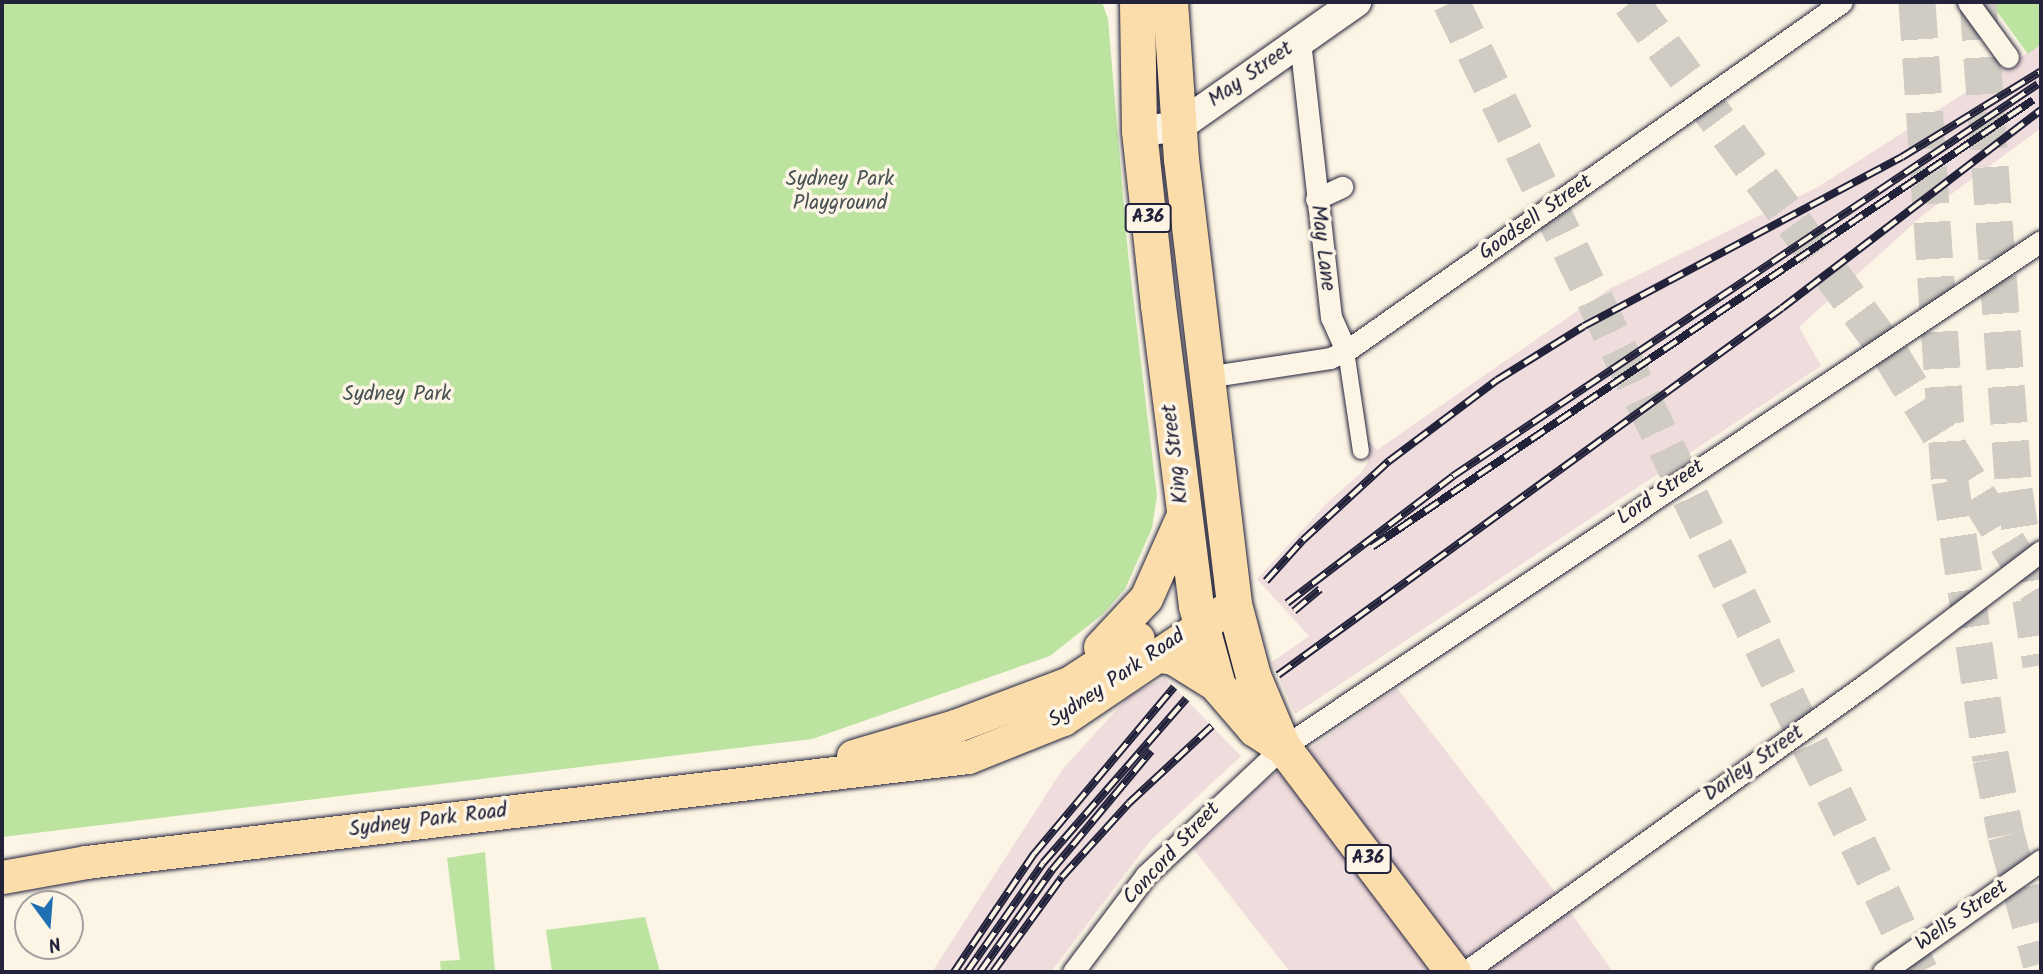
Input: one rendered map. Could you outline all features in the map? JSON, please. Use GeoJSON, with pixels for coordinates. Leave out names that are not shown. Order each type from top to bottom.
{"type":"FeatureCollection","features":[{"type":"Feature","properties":{"kind":"highway","name":"A36"},"geometry":{"type":"LineString","coordinates":[[1144,4],[1178,127]]}},
{"type":"Feature","properties":{"kind":"highway","name":"A36"},"geometry":{"type":"LineString","coordinates":[[1139,131],[1144,4]]}},
{"type":"Feature","properties":{"kind":"highway","name":"King Street"},"geometry":{"type":"LineString","coordinates":[[1178,127],[1234,604],[1253,676],[1283,747],[1453,972]]}},
{"type":"Feature","properties":{"kind":"highway","name":"King Street"},"geometry":{"type":"LineString","coordinates":[[1139,131],[1183,515],[1198,615],[1218,686],[1255,730],[1283,747]]}},
{"type":"Feature","properties":{"kind":"main road","name":"May Street"},"geometry":{"type":"LineString","coordinates":[[1139,131],[1178,127],[1355,2]]}},
{"type":"Feature","properties":{"kind":"main road","name":"Sydney Park Road"},"geometry":{"type":"LineString","coordinates":[[1030,697],[1099,648],[1140,608],[1156,582],[1183,515]]}},
{"type":"Feature","properties":{"kind":"main road","name":"Sydney Park Road"},"geometry":{"type":"LineString","coordinates":[[770,779],[920,738],[1030,697],[1089,673],[1174,614],[1198,615],[1234,604]]}},
{"type":"Feature","properties":{"kind":"main road","name":"Sydney Park Road"},"geometry":{"type":"LineString","coordinates":[[2,877],[86,862],[770,779],[890,769],[1000,748],[1063,719],[1154,655],[1198,615]]}},
{"type":"Feature","properties":{"kind":"main road"},"geometry":{"type":"LineString","coordinates":[[1154,655],[1173,658],[1218,686]]}},
{"type":"Feature","properties":{"kind":"main road","name":"Sydney Park Road"},"geometry":{"type":"LineString","coordinates":[[2,863],[86,862]]}},
{"type":"Feature","properties":{"kind":"street","name":"Goodsell Street"},"geometry":{"type":"LineString","coordinates":[[1206,377],[1330,359],[1346,351],[1842,2]]}},
{"type":"Feature","properties":{"kind":"street"},"geometry":{"type":"LineString","coordinates":[[1968,2],[2008,57]]}},
{"type":"Feature","properties":{"kind":"street","name":"May Lane"},"geometry":{"type":"LineString","coordinates":[[1300,41],[1331,317],[1346,351],[1361,451]]}},
{"type":"Feature","properties":{"kind":"street"},"geometry":{"type":"LineString","coordinates":[[1316,199],[1342,187]]}},
{"type":"Feature","properties":{"kind":"street","name":"Lord Street"},"geometry":{"type":"LineString","coordinates":[[1283,747],[2041,241]]}},
{"type":"Feature","properties":{"kind":"street","name":"Darley Street"},"geometry":{"type":"LineString","coordinates":[[1465,972],[1873,679],[2041,551]]}},
{"type":"Feature","properties":{"kind":"street","name":"Concord Street"},"geometry":{"type":"LineString","coordinates":[[1073,972],[1146,875],[1283,747]]}},
{"type":"Feature","properties":{"kind":"street","name":"Wells Street"},"geometry":{"type":"LineString","coordinates":[[1883,972],[2041,860]]}},
{"type":"Feature","properties":{"kind":"shaded area"},"geometry":{"type":"Polygon","coordinates":[[[2041,44],[2041,128],[1923,215],[1799,327],[1821,366],[1295,714],[1272,662],[1309,636],[1257,579],[1328,502],[1361,473],[1368,462],[1366,438],[1377,450],[1609,289],[1818,187],[2041,44]]]}},
{"type":"Feature","properties":{"kind":"shaded area"},"geometry":{"type":"Polygon","coordinates":[[[1165,678],[1241,756],[1150,841],[1051,972],[932,972],[1062,770],[1130,695],[1165,678]]]}},
{"type":"Feature","properties":{"kind":"shaded area"},"geometry":{"type":"Polygon","coordinates":[[[1397,688],[1569,910],[1613,972],[1290,972],[1191,846],[1271,776],[1397,688]]]}},
{"type":"Feature","properties":{"kind":"green space","name":"Sydney Park"},"geometry":{"type":"Polygon","coordinates":[[[2,2],[1102,2],[1108,19],[1128,254],[1157,496],[1152,528],[1125,589],[1103,614],[1050,656],[812,739],[2,837],[2,2]]]}},
{"type":"Feature","properties":{"kind":"green space"},"geometry":{"type":"Polygon","coordinates":[[[1990,2],[2041,2],[2041,44],[2028,54],[1990,2]]]}},
{"type":"Feature","properties":{"kind":"green space"},"geometry":{"type":"Polygon","coordinates":[[[485,852],[495,972],[441,972],[440,961],[460,960],[447,858],[485,852]]]}},
{"type":"Feature","properties":{"kind":"green space"},"geometry":{"type":"Polygon","coordinates":[[[645,917],[660,972],[552,972],[546,930],[645,917]]]}},
{"type":"Feature","properties":{"kind":"tunnel"},"geometry":{"type":"LineString","coordinates":[[1451,2],[1920,972]]}},
{"type":"Feature","properties":{"kind":"tunnel"},"geometry":{"type":"LineString","coordinates":[[1631,2],[1891,355],[2041,597]]}},
{"type":"Feature","properties":{"kind":"tunnel"},"geometry":{"type":"LineString","coordinates":[[1917,2],[1950,481],[1991,759],[2006,835],[2041,963]]}},
{"type":"Feature","properties":{"kind":"tunnel"},"geometry":{"type":"LineString","coordinates":[[1978,2],[2014,490],[2041,665]]}},
{"type":"Feature","properties":{"kind":"railway"},"geometry":{"type":"LineString","coordinates":[[1266,581],[1303,540],[1389,461],[1497,380],[1584,326],[1902,157],[2041,71]]}},
{"type":"Feature","properties":{"kind":"railway"},"geometry":{"type":"LineString","coordinates":[[1287,603],[1453,476],[2038,84]]}},
{"type":"Feature","properties":{"kind":"railway"},"geometry":{"type":"LineString","coordinates":[[1372,547],[2033,100]]}},
{"type":"Feature","properties":{"kind":"railway"},"geometry":{"type":"LineString","coordinates":[[1278,675],[1782,308],[2041,110]]}},
{"type":"Feature","properties":{"kind":"railway"},"geometry":{"type":"LineString","coordinates":[[1294,611],[1320,589]]}},
{"type":"Feature","properties":{"kind":"railway"},"geometry":{"type":"LineString","coordinates":[[954,972],[1034,854],[1174,687]]}},
{"type":"Feature","properties":{"kind":"railway"},"geometry":{"type":"LineString","coordinates":[[967,972],[1043,863],[1186,699]]}},
{"type":"Feature","properties":{"kind":"railway"},"geometry":{"type":"LineString","coordinates":[[993,972],[1062,877],[1129,803],[1212,726]]}},
{"type":"Feature","properties":{"kind":"railway"},"geometry":{"type":"LineString","coordinates":[[980,972],[1052,870],[1151,751]]}},
{"type":"Feature","properties":{"kind":"park label","name":"Sydney Park Playground"},"geometry":{"type":"Point","coordinates":[840,192]}}]}
